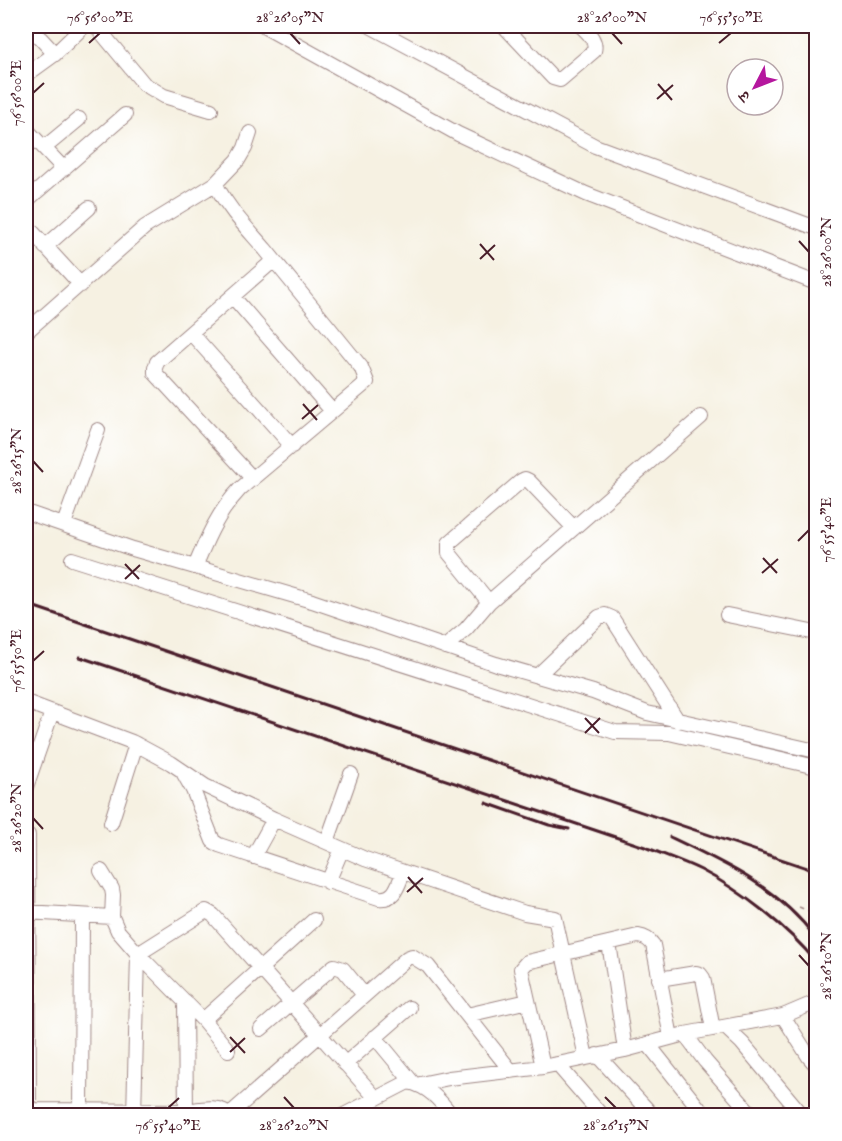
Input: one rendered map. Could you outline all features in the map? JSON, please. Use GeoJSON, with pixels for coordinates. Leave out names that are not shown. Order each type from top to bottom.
{"type":"FeatureCollection","features":[{"type":"Feature","properties":{"kind":"street"},"geometry":{"type":"LineString","coordinates":[[29,26],[55,54]]}},
{"type":"Feature","properties":{"kind":"street"},"geometry":{"type":"LineString","coordinates":[[26,75],[55,54],[84,26]]}},
{"type":"Feature","properties":{"kind":"street"},"geometry":{"type":"LineString","coordinates":[[96,26],[144,84],[164,96],[211,110]]}},
{"type":"Feature","properties":{"kind":"street"},"geometry":{"type":"LineString","coordinates":[[263,26],[458,134],[575,189],[816,283]]}},
{"type":"Feature","properties":{"kind":"street"},"geometry":{"type":"LineString","coordinates":[[370,26],[595,147],[816,228]]}},
{"type":"Feature","properties":{"kind":"street"},"geometry":{"type":"LineString","coordinates":[[504,26],[553,78],[560,80],[594,51],[594,41],[581,26]]}},
{"type":"Feature","properties":{"kind":"street"},"geometry":{"type":"LineString","coordinates":[[26,201],[125,115]]}},
{"type":"Feature","properties":{"kind":"street"},"geometry":{"type":"LineString","coordinates":[[44,148],[79,119]]}},
{"type":"Feature","properties":{"kind":"street"},"geometry":{"type":"LineString","coordinates":[[26,129],[64,169]]}},
{"type":"Feature","properties":{"kind":"street"},"geometry":{"type":"LineString","coordinates":[[26,332],[145,227],[215,184],[238,160],[250,133]]}},
{"type":"Feature","properties":{"kind":"street"},"geometry":{"type":"LineString","coordinates":[[195,567],[216,519],[227,503],[366,382],[361,367],[228,207],[215,184]]}},
{"type":"Feature","properties":{"kind":"street"},"geometry":{"type":"LineString","coordinates":[[45,247],[89,208]]}},
{"type":"Feature","properties":{"kind":"street"},"geometry":{"type":"LineString","coordinates":[[26,225],[81,285]]}},
{"type":"Feature","properties":{"kind":"street"},"geometry":{"type":"LineString","coordinates":[[253,479],[155,374],[155,368],[157,362],[274,260]]}},
{"type":"Feature","properties":{"kind":"street"},"geometry":{"type":"LineString","coordinates":[[233,297],[332,411]]}},
{"type":"Feature","properties":{"kind":"street"},"geometry":{"type":"LineString","coordinates":[[191,333],[292,447]]}},
{"type":"Feature","properties":{"kind":"street"},"geometry":{"type":"LineString","coordinates":[[446,647],[466,629],[489,602],[701,417]]}},
{"type":"Feature","properties":{"kind":"street"},"geometry":{"type":"LineString","coordinates":[[64,524],[98,430]]}},
{"type":"Feature","properties":{"kind":"street"},"geometry":{"type":"LineString","coordinates":[[489,602],[449,554],[449,543],[525,479],[529,480],[574,528]]}},
{"type":"Feature","properties":{"kind":"street"},"geometry":{"type":"LineString","coordinates":[[26,512],[133,549],[312,601],[446,647],[593,692],[647,713],[816,751]]}},
{"type":"Feature","properties":{"kind":"street"},"geometry":{"type":"LineString","coordinates":[[72,559],[615,732],[669,733],[816,767]]}},
{"type":"Feature","properties":{"kind":"street"},"geometry":{"type":"LineString","coordinates":[[537,676],[599,617],[605,615],[612,618],[678,721]]}},
{"type":"Feature","properties":{"kind":"street"},"geometry":{"type":"LineString","coordinates":[[727,615],[816,633]]}},
{"type":"Feature","properties":{"kind":"street"},"geometry":{"type":"LineString","coordinates":[[26,702],[135,744],[205,786],[342,849],[403,873],[525,913],[555,918],[592,1056],[653,1116]]}},
{"type":"Feature","properties":{"kind":"street"},"geometry":{"type":"LineString","coordinates":[[26,787],[52,712]]}},
{"type":"Feature","properties":{"kind":"street"},"geometry":{"type":"LineString","coordinates":[[111,823],[135,744]]}},
{"type":"Feature","properties":{"kind":"street"},"geometry":{"type":"LineString","coordinates":[[181,770],[193,790],[213,841],[253,857],[379,898],[387,899],[393,895],[403,873]]}},
{"type":"Feature","properties":{"kind":"street"},"geometry":{"type":"LineString","coordinates":[[327,842],[351,774]]}},
{"type":"Feature","properties":{"kind":"street"},"geometry":{"type":"LineString","coordinates":[[253,857],[273,819]]}},
{"type":"Feature","properties":{"kind":"street"},"geometry":{"type":"LineString","coordinates":[[28,835],[29,1113],[186,1113],[215,1109],[231,1115],[364,995],[412,956],[420,958],[428,966],[511,1071]]}},
{"type":"Feature","properties":{"kind":"street"},"geometry":{"type":"LineString","coordinates":[[328,882],[342,849]]}},
{"type":"Feature","properties":{"kind":"street"},"geometry":{"type":"LineString","coordinates":[[101,871],[113,895],[112,917],[118,931],[203,1020],[228,1050]]}},
{"type":"Feature","properties":{"kind":"street"},"geometry":{"type":"LineString","coordinates":[[138,954],[206,911],[213,915],[376,1098]]}},
{"type":"Feature","properties":{"kind":"street"},"geometry":{"type":"LineString","coordinates":[[27,912],[112,917]]}},
{"type":"Feature","properties":{"kind":"street"},"geometry":{"type":"LineString","coordinates":[[81,1113],[82,916]]}},
{"type":"Feature","properties":{"kind":"street"},"geometry":{"type":"LineString","coordinates":[[203,1020],[314,920]]}},
{"type":"Feature","properties":{"kind":"street"},"geometry":{"type":"LineString","coordinates":[[602,1116],[550,1066],[528,1001],[521,969],[527,962],[638,936],[650,940],[652,945],[659,980],[678,1036],[705,1061],[753,1116]]}},
{"type":"Feature","properties":{"kind":"street"},"geometry":{"type":"LineString","coordinates":[[609,943],[625,1050]]}},
{"type":"Feature","properties":{"kind":"street"},"geometry":{"type":"LineString","coordinates":[[134,1113],[138,954]]}},
{"type":"Feature","properties":{"kind":"street"},"geometry":{"type":"LineString","coordinates":[[261,1029],[334,966],[343,969],[364,995]]}},
{"type":"Feature","properties":{"kind":"street"},"geometry":{"type":"LineString","coordinates":[[659,980],[700,974],[719,1028],[742,1043],[802,1116]]}},
{"type":"Feature","properties":{"kind":"street"},"geometry":{"type":"LineString","coordinates":[[185,1001],[186,1113]]}},
{"type":"Feature","properties":{"kind":"street"},"geometry":{"type":"LineString","coordinates":[[467,1015],[528,1001]]}},
{"type":"Feature","properties":{"kind":"street"},"geometry":{"type":"LineString","coordinates":[[342,1116],[408,1082],[416,1084],[550,1066],[678,1036],[783,1016],[816,1002]]}},
{"type":"Feature","properties":{"kind":"street"},"geometry":{"type":"LineString","coordinates":[[345,1064],[409,1008]]}},
{"type":"Feature","properties":{"kind":"street"},"geometry":{"type":"LineString","coordinates":[[783,1016],[816,1065]]}},
{"type":"Feature","properties":{"kind":"street"},"geometry":{"type":"LineString","coordinates":[[375,1037],[416,1084],[440,1100],[452,1116]]}},
{"type":"Feature","properties":{"kind":"street"},"geometry":{"type":"LineString","coordinates":[[648,1044],[705,1116]]}},
{"type":"Feature","properties":{"kind":"path"},"geometry":{"type":"LineString","coordinates":[[799,907],[816,914]]}},
{"type":"Feature","properties":{"kind":"railway"},"geometry":{"type":"LineString","coordinates":[[26,604],[816,871]]}},
{"type":"Feature","properties":{"kind":"railway"},"geometry":{"type":"LineString","coordinates":[[80,657],[645,847],[687,864],[716,878],[763,911],[792,936],[816,962]]}},
{"type":"Feature","properties":{"kind":"railway"},"geometry":{"type":"LineString","coordinates":[[486,803],[549,825],[569,829]]}},
{"type":"Feature","properties":{"kind":"railway"},"geometry":{"type":"LineString","coordinates":[[670,837],[750,878],[785,904],[816,938]]}}]}
